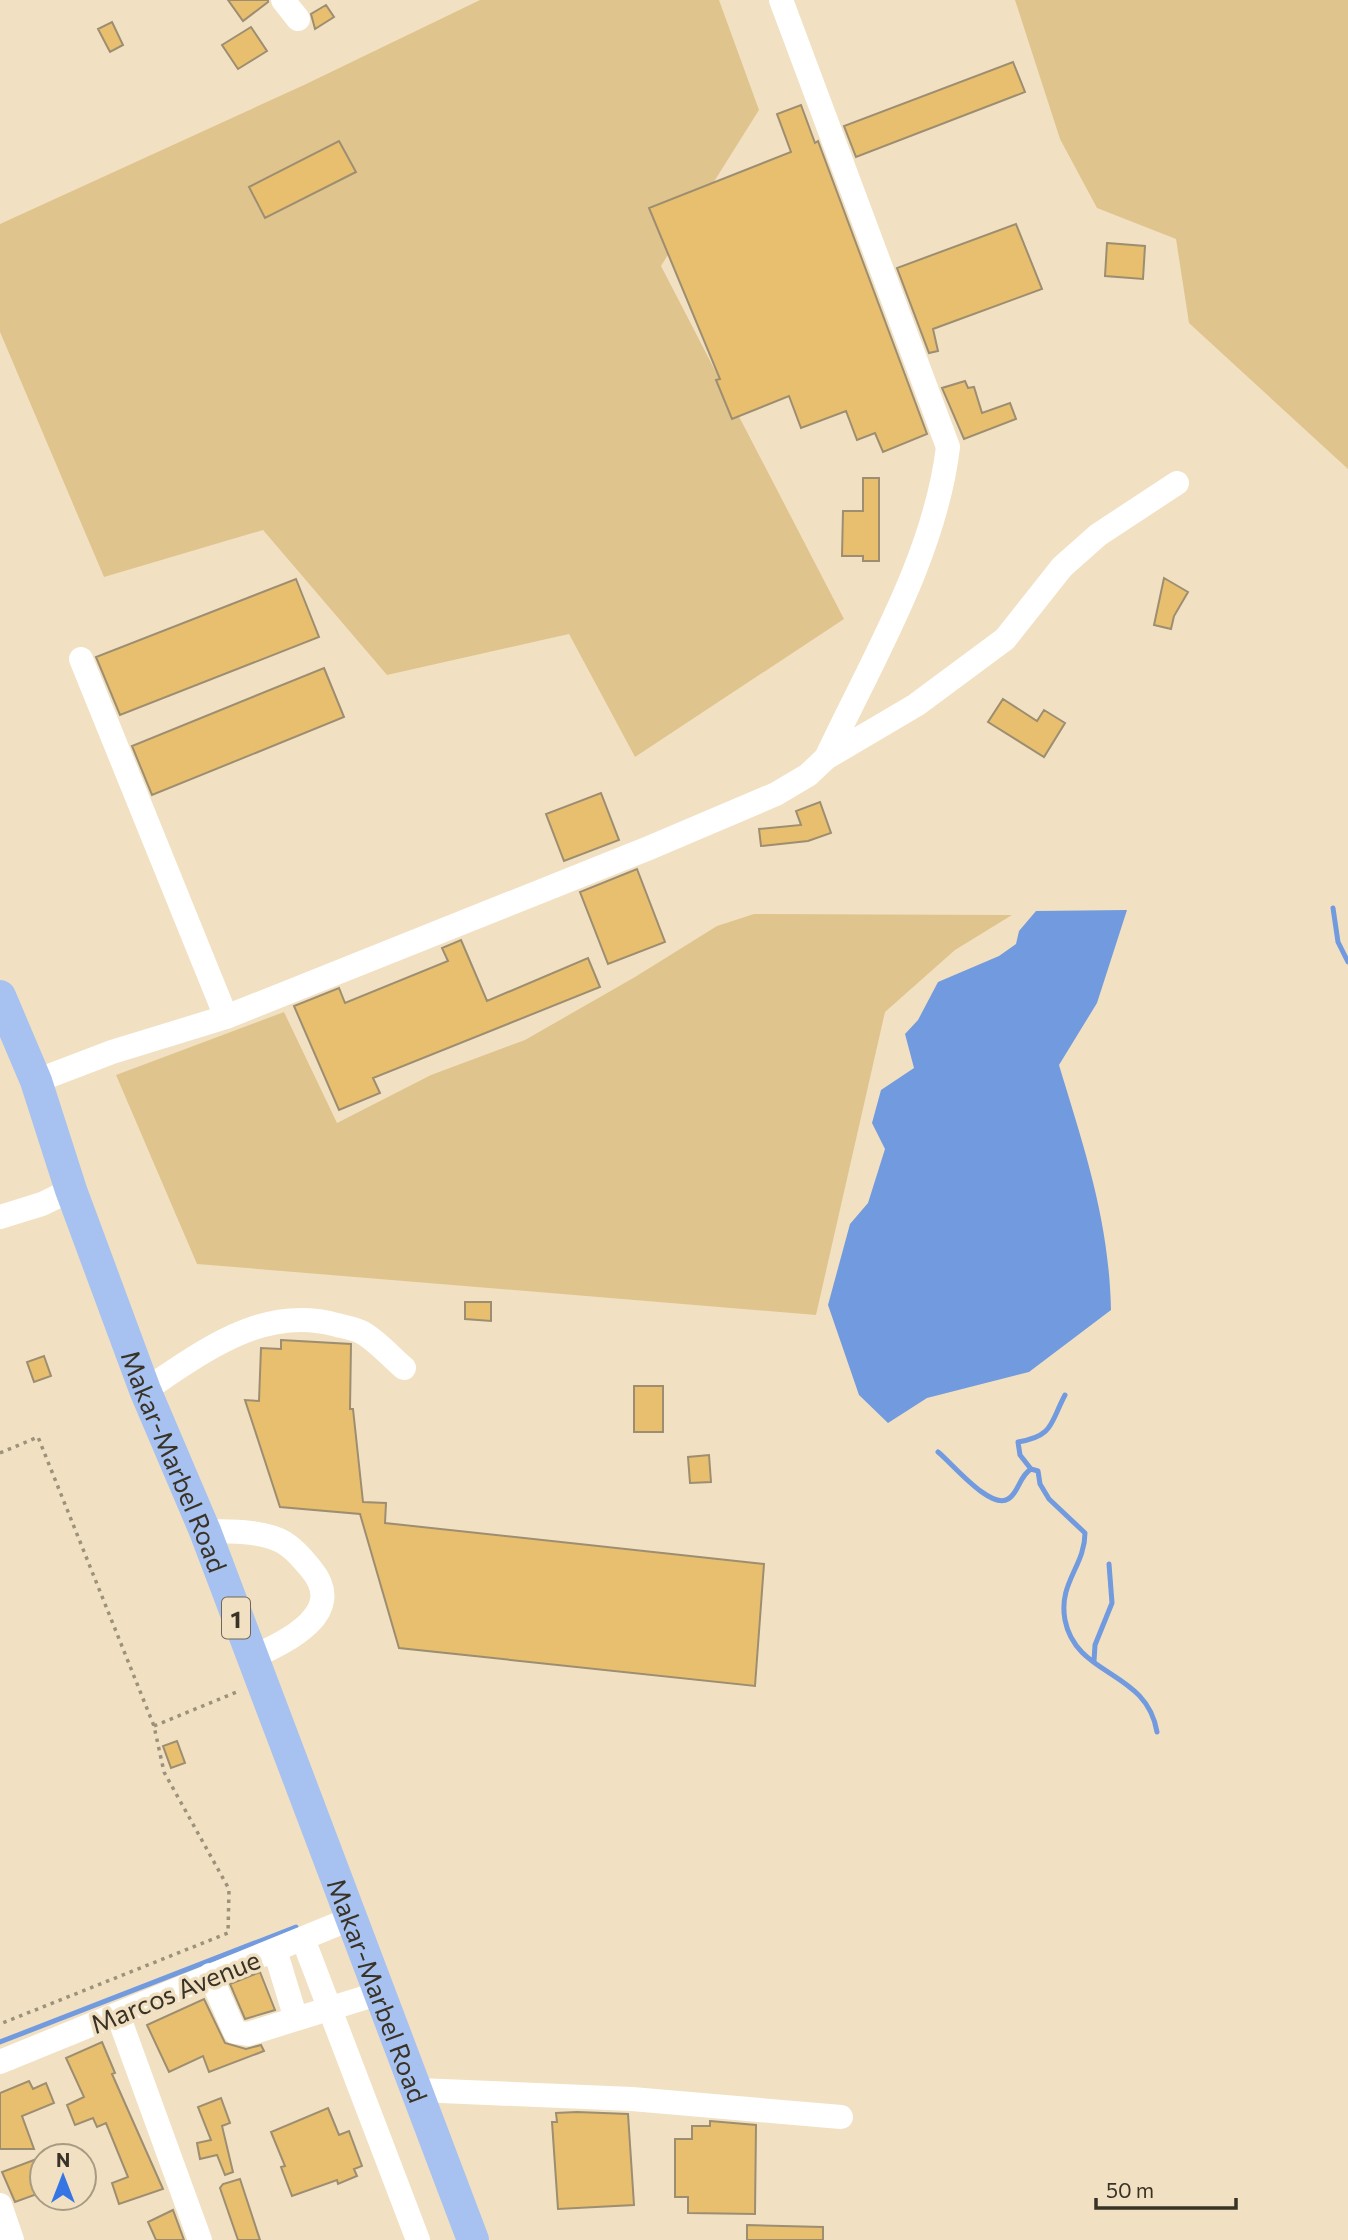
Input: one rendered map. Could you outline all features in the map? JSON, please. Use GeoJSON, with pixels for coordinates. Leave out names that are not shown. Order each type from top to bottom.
{"type":"FeatureCollection","features":[{"type":"Feature","properties":{"kind":"main road","name":"Makar-Marbel Road"},"geometry":{"type":"LineString","coordinates":[[0,996],[36,1081],[71,1190],[145,1390],[205,1531],[473,2240]]}},
{"type":"Feature","properties":{"kind":"street"},"geometry":{"type":"LineString","coordinates":[[780,0],[948,447],[945,475],[924,550],[826,758]]}},
{"type":"Feature","properties":{"kind":"street"},"geometry":{"type":"LineString","coordinates":[[36,1081],[112,1052],[226,1017],[776,794],[808,775],[826,758],[916,705],[1005,639],[1062,566],[1098,535],[1177,483]]}},
{"type":"Feature","properties":{"kind":"street"},"geometry":{"type":"LineString","coordinates":[[81,659],[226,1017]]}},
{"type":"Feature","properties":{"kind":"street"},"geometry":{"type":"LineString","coordinates":[[0,1217],[43,1204],[71,1190]]}},
{"type":"Feature","properties":{"kind":"street"},"geometry":{"type":"LineString","coordinates":[[145,1390],[222,1340],[249,1328],[283,1320],[320,1320],[362,1332],[404,1368]]}},
{"type":"Feature","properties":{"kind":"street"},"geometry":{"type":"LineString","coordinates":[[205,1531],[257,1534],[280,1541],[300,1556],[317,1576],[322,1598],[314,1619],[256,1670]]}},
{"type":"Feature","properties":{"kind":"street","name":"Marcos Avenue"},"geometry":{"type":"LineString","coordinates":[[0,2063],[350,1919]]}},
{"type":"Feature","properties":{"kind":"street"},"geometry":{"type":"LineString","coordinates":[[275,1950],[296,2019]]}},
{"type":"Feature","properties":{"kind":"street"},"geometry":{"type":"LineString","coordinates":[[308,1952],[418,2240]]}},
{"type":"Feature","properties":{"kind":"street"},"geometry":{"type":"LineString","coordinates":[[210,1975],[235,2032],[248,2034],[380,1993]]}},
{"type":"Feature","properties":{"kind":"street"},"geometry":{"type":"LineString","coordinates":[[118,2015],[200,2240]]}},
{"type":"Feature","properties":{"kind":"street"},"geometry":{"type":"LineString","coordinates":[[418,2090],[632,2099],[841,2117]]}},
{"type":"Feature","properties":{"kind":"street"},"geometry":{"type":"LineString","coordinates":[[0,2205],[12,2240]]}},
{"type":"Feature","properties":{"kind":"path"},"geometry":{"type":"LineString","coordinates":[[0,1453],[38,1437],[154,1726],[164,1772],[229,1889],[228,1933],[0,2024]]}},
{"type":"Feature","properties":{"kind":"path"},"geometry":{"type":"LineString","coordinates":[[154,1726],[256,1670]]}},
{"type":"Feature","properties":{"kind":"shaded area"},"geometry":{"type":"Polygon","coordinates":[[[480,0],[719,0],[759,110],[661,266],[844,619],[635,757],[569,634],[387,675],[263,530],[104,577],[0,332],[0,224],[304,85],[480,0]]]}},
{"type":"Feature","properties":{"kind":"shaded area"},"geometry":{"type":"Polygon","coordinates":[[[1015,0],[1348,0],[1348,469],[1189,323],[1176,239],[1097,208],[1060,139],[1015,0]]]}},
{"type":"Feature","properties":{"kind":"shaded area"},"geometry":{"type":"Polygon","coordinates":[[[754,914],[1012,915],[955,950],[885,1012],[816,1315],[197,1264],[116,1075],[284,1012],[337,1123],[431,1075],[525,1040],[717,926],[754,914]]]}},
{"type":"Feature","properties":{"kind":"water"},"geometry":{"type":"Polygon","coordinates":[[[1127,910],[1097,1003],[1059,1065],[1101,1216],[1111,1310],[1029,1372],[927,1398],[888,1423],[859,1395],[828,1305],[850,1224],[868,1203],[885,1149],[872,1123],[881,1090],[914,1068],[905,1034],[918,1020],[938,982],[999,956],[1016,944],[1019,931],[1036,911],[1127,910]]]}},
{"type":"Feature","properties":{"kind":"building"},"geometry":{"type":"Polygon","coordinates":[[[228,0],[268,0],[268,2],[243,21],[228,0]]]}},
{"type":"Feature","properties":{"kind":"building"},"geometry":{"type":"Polygon","coordinates":[[[326,5],[334,17],[315,29],[311,14],[326,5]]]}},
{"type":"Feature","properties":{"kind":"building"},"geometry":{"type":"Polygon","coordinates":[[[112,22],[123,45],[110,52],[98,29],[112,22]]]}},
{"type":"Feature","properties":{"kind":"building"},"geometry":{"type":"Polygon","coordinates":[[[251,27],[267,51],[238,69],[222,45],[251,27]]]}},
{"type":"Feature","properties":{"kind":"building"},"geometry":{"type":"Polygon","coordinates":[[[1013,62],[1025,92],[856,157],[844,126],[1013,62]]]}},
{"type":"Feature","properties":{"kind":"building"},"geometry":{"type":"Polygon","coordinates":[[[801,105],[815,143],[818,141],[927,434],[883,452],[875,433],[857,440],[846,411],[801,428],[789,396],[732,419],[716,380],[720,379],[649,208],[791,152],[777,114],[801,105]]]}},
{"type":"Feature","properties":{"kind":"building"},"geometry":{"type":"Polygon","coordinates":[[[339,141],[356,172],[265,218],[249,187],[339,141]]]}},
{"type":"Feature","properties":{"kind":"building"},"geometry":{"type":"Polygon","coordinates":[[[1016,224],[1042,289],[933,329],[938,351],[929,353],[897,268],[1016,224]]]}},
{"type":"Feature","properties":{"kind":"building"},"geometry":{"type":"Polygon","coordinates":[[[1107,243],[1145,246],[1143,279],[1105,276],[1107,243]]]}},
{"type":"Feature","properties":{"kind":"building"},"geometry":{"type":"Polygon","coordinates":[[[965,381],[968,388],[974,387],[982,413],[1010,403],[1016,419],[964,439],[942,388],[965,381]]]}},
{"type":"Feature","properties":{"kind":"building"},"geometry":{"type":"Polygon","coordinates":[[[863,478],[879,478],[879,561],[863,561],[863,556],[842,556],[843,511],[863,511],[863,478]]]}},
{"type":"Feature","properties":{"kind":"building"},"geometry":{"type":"Polygon","coordinates":[[[1164,578],[1188,592],[1174,616],[1171,629],[1154,625],[1164,578]]]}},
{"type":"Feature","properties":{"kind":"building"},"geometry":{"type":"Polygon","coordinates":[[[296,579],[319,637],[120,715],[96,657],[296,579]]]}},
{"type":"Feature","properties":{"kind":"building"},"geometry":{"type":"Polygon","coordinates":[[[324,668],[344,717],[152,795],[132,746],[324,668]]]}},
{"type":"Feature","properties":{"kind":"building"},"geometry":{"type":"Polygon","coordinates":[[[1003,699],[1037,721],[1044,710],[1065,723],[1044,757],[988,722],[1003,699]]]}},
{"type":"Feature","properties":{"kind":"building"},"geometry":{"type":"Polygon","coordinates":[[[601,793],[619,840],[564,861],[546,814],[601,793]]]}},
{"type":"Feature","properties":{"kind":"building"},"geometry":{"type":"Polygon","coordinates":[[[820,802],[831,833],[808,841],[761,846],[759,829],[801,825],[796,811],[820,802]]]}},
{"type":"Feature","properties":{"kind":"building"},"geometry":{"type":"Polygon","coordinates":[[[637,869],[665,942],[608,964],[580,892],[637,869]]]}},
{"type":"Feature","properties":{"kind":"building"},"geometry":{"type":"Polygon","coordinates":[[[461,940],[487,1001],[588,958],[600,987],[373,1078],[380,1093],[339,1110],[294,1006],[339,988],[345,1003],[448,961],[442,948],[461,940]]]}},
{"type":"Feature","properties":{"kind":"building"},"geometry":{"type":"Polygon","coordinates":[[[465,1302],[491,1302],[491,1321],[465,1319],[465,1302]]]}},
{"type":"Feature","properties":{"kind":"building"},"geometry":{"type":"Polygon","coordinates":[[[281,1340],[351,1344],[350,1409],[353,1409],[363,1502],[386,1503],[385,1523],[764,1564],[755,1686],[399,1648],[360,1514],[280,1507],[245,1400],[259,1401],[261,1348],[281,1349],[281,1340]]]}},
{"type":"Feature","properties":{"kind":"building"},"geometry":{"type":"Polygon","coordinates":[[[44,1356],[51,1376],[34,1382],[27,1362],[44,1356]]]}},
{"type":"Feature","properties":{"kind":"building"},"geometry":{"type":"Polygon","coordinates":[[[634,1386],[663,1386],[663,1432],[634,1432],[634,1386]]]}},
{"type":"Feature","properties":{"kind":"building"},"geometry":{"type":"Polygon","coordinates":[[[709,1455],[711,1482],[690,1483],[688,1457],[709,1455]]]}},
{"type":"Feature","properties":{"kind":"building"},"geometry":{"type":"Polygon","coordinates":[[[177,1741],[185,1763],[171,1768],[163,1746],[177,1741]]]}},
{"type":"Feature","properties":{"kind":"building"},"geometry":{"type":"Polygon","coordinates":[[[260,1972],[275,2010],[245,2019],[230,1984],[260,1972]]]}},
{"type":"Feature","properties":{"kind":"building"},"geometry":{"type":"Polygon","coordinates":[[[204,1999],[225,2043],[246,2049],[261,2045],[264,2051],[209,2072],[203,2056],[169,2072],[147,2025],[204,1999]]]}},
{"type":"Feature","properties":{"kind":"building"},"geometry":{"type":"Polygon","coordinates":[[[102,2042],[115,2073],[112,2074],[163,2189],[119,2204],[112,2183],[128,2177],[106,2123],[97,2127],[93,2118],[75,2125],[67,2105],[84,2097],[66,2058],[102,2042]]]}},
{"type":"Feature","properties":{"kind":"building"},"geometry":{"type":"Polygon","coordinates":[[[29,2081],[33,2089],[46,2083],[54,2103],[22,2116],[31,2142],[28,2142],[28,2149],[0,2149],[0,2093],[29,2081]]]}},
{"type":"Feature","properties":{"kind":"building"},"geometry":{"type":"Polygon","coordinates":[[[221,2098],[230,2123],[222,2126],[233,2172],[225,2175],[217,2155],[200,2159],[197,2143],[211,2140],[198,2107],[221,2098]]]}},
{"type":"Feature","properties":{"kind":"building"},"geometry":{"type":"Polygon","coordinates":[[[328,2108],[339,2135],[349,2131],[362,2166],[354,2169],[357,2176],[292,2196],[281,2167],[285,2166],[271,2132],[328,2108]]]}},
{"type":"Feature","properties":{"kind":"building"},"geometry":{"type":"Polygon","coordinates":[[[556,2113],[628,2114],[634,2205],[558,2209],[552,2122],[557,2122],[556,2113]]]}},
{"type":"Feature","properties":{"kind":"building"},"geometry":{"type":"Polygon","coordinates":[[[710,2121],[756,2125],[755,2214],[688,2213],[688,2197],[675,2197],[675,2139],[692,2139],[692,2126],[710,2126],[710,2121]]]}},
{"type":"Feature","properties":{"kind":"building"},"geometry":{"type":"Polygon","coordinates":[[[28,2162],[28,2197],[15,2202],[2,2172],[28,2162]]]}},
{"type":"Feature","properties":{"kind":"building"},"geometry":{"type":"Polygon","coordinates":[[[240,2179],[260,2240],[238,2240],[220,2188],[223,2184],[240,2179]]]}},
{"type":"Feature","properties":{"kind":"building"},"geometry":{"type":"Polygon","coordinates":[[[173,2210],[184,2240],[156,2240],[148,2222],[173,2210]]]}},
{"type":"Feature","properties":{"kind":"building"},"geometry":{"type":"Polygon","coordinates":[[[747,2225],[823,2227],[823,2240],[747,2240],[747,2225]]]}},
{"type":"Feature","properties":{"kind":"waterway"},"geometry":{"type":"LineString","coordinates":[[1333,908],[1338,942],[1348,962]]}},
{"type":"Feature","properties":{"kind":"waterway"},"geometry":{"type":"LineString","coordinates":[[1031,1469],[1020,1455],[1018,1442],[1045,1432],[1065,1395]]}},
{"type":"Feature","properties":{"kind":"waterway"},"geometry":{"type":"LineString","coordinates":[[938,1452],[982,1492],[1000,1501],[1015,1493],[1027,1472],[1031,1469],[1038,1471],[1040,1484],[1049,1499],[1085,1533],[1081,1555],[1065,1595],[1065,1620],[1072,1639],[1096,1664],[1140,1696],[1151,1712],[1157,1732]]}},
{"type":"Feature","properties":{"kind":"waterway"},"geometry":{"type":"LineString","coordinates":[[1094,1661],[1095,1645],[1112,1603],[1109,1564]]}},
{"type":"Feature","properties":{"kind":"waterway"},"geometry":{"type":"LineString","coordinates":[[0,2042],[296,1927]]}}]}
